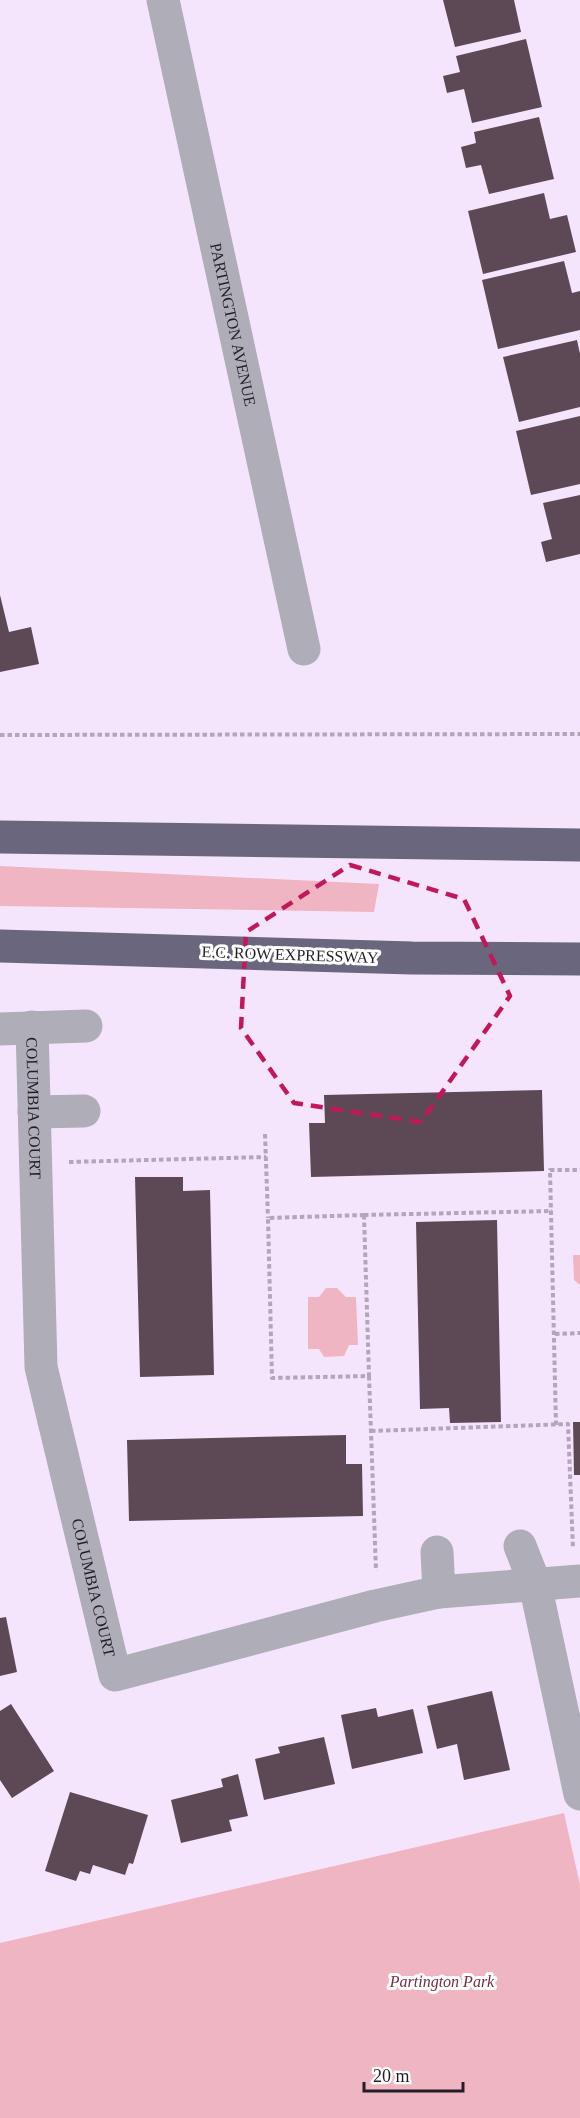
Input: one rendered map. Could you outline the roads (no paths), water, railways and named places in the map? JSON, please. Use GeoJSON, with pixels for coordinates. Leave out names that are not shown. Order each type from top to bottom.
{"type":"FeatureCollection","features":[{"type":"Feature","properties":{"kind":"highway"},"geometry":{"type":"LineString","coordinates":[[0,837],[580,845]]}},
{"type":"Feature","properties":{"kind":"highway","name":"E.C. ROW EXPRESSWAY"},"geometry":{"type":"LineString","coordinates":[[0,946],[412,958],[580,959]]}},
{"type":"Feature","properties":{"kind":"street","name":"PARTINGTON AVENUE"},"geometry":{"type":"LineString","coordinates":[[163,0],[304,649]]}},
{"type":"Feature","properties":{"kind":"street"},"geometry":{"type":"LineString","coordinates":[[0,1029],[86,1026]]}},
{"type":"Feature","properties":{"kind":"street","name":"COLUMBIA COURT"},"geometry":{"type":"LineString","coordinates":[[32,1027],[41,1367],[115,1675],[375,1606],[439,1592],[535,1584],[576,1567]]}},
{"type":"Feature","properties":{"kind":"street"},"geometry":{"type":"LineString","coordinates":[[34,1112],[84,1111]]}},
{"type":"Feature","properties":{"kind":"street"},"geometry":{"type":"LineString","coordinates":[[520,1546],[535,1584],[580,1794]]}},
{"type":"Feature","properties":{"kind":"street"},"geometry":{"type":"LineString","coordinates":[[437,1551],[439,1592]]}},
{"type":"Feature","properties":{"kind":"park label","name":"Partington Park"},"geometry":{"type":"Point","coordinates":[442,1981]}}]}
